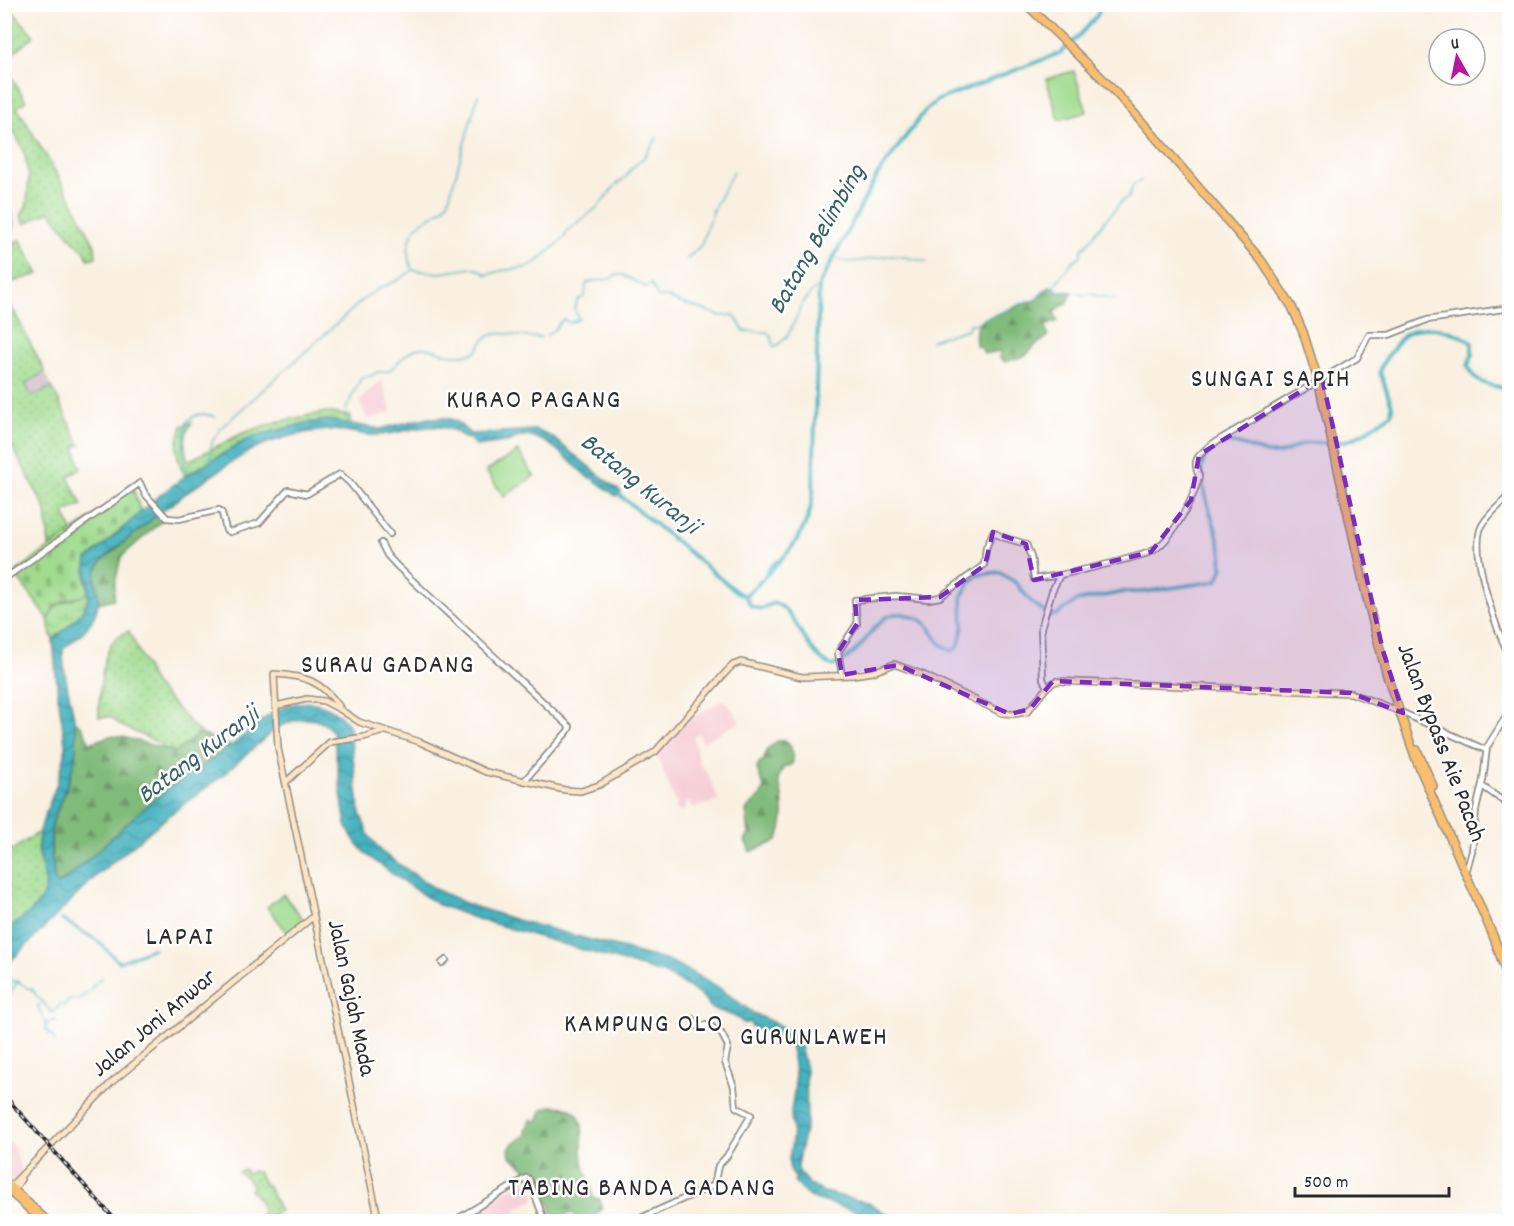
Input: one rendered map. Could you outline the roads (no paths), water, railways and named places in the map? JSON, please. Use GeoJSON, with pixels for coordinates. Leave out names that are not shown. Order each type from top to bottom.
{"type":"FeatureCollection","features":[{"type":"Feature","properties":{"kind":"highway"},"geometry":{"type":"LineString","coordinates":[[1026,4],[1075,48],[1154,133],[1282,284],[1294,305],[1314,354],[1320,379]]}},
{"type":"Feature","properties":{"kind":"highway"},"geometry":{"type":"LineString","coordinates":[[1032,4],[1061,35]]}},
{"type":"Feature","properties":{"kind":"highway","name":"Jalan Bypass Aie Pacah"},"geometry":{"type":"LineString","coordinates":[[1320,379],[1383,651],[1401,712],[1494,930],[1509,972]]}},
{"type":"Feature","properties":{"kind":"highway"},"geometry":{"type":"LineString","coordinates":[[1401,712],[1417,762],[1494,938],[1509,984]]}},
{"type":"Feature","properties":{"kind":"main road"},"geometry":{"type":"LineString","coordinates":[[275,707],[307,699],[334,703],[356,721],[444,752],[486,772],[576,791],[590,789],[655,752],[720,678],[737,663],[746,662],[802,677],[841,672],[873,672],[891,664],[898,664],[930,677],[1002,713],[1010,714],[1027,712],[1047,687],[1056,681],[1351,693],[1401,712]]}},
{"type":"Feature","properties":{"kind":"main road","name":"Jalan Gajah Mada"},"geometry":{"type":"LineString","coordinates":[[334,703],[318,684],[308,679],[274,674],[277,733],[286,782],[379,1221]]}},
{"type":"Feature","properties":{"kind":"main road"},"geometry":{"type":"LineString","coordinates":[[286,782],[325,746],[334,741],[386,730]]}},
{"type":"Feature","properties":{"kind":"main road","name":"Jalan Joni Anwar"},"geometry":{"type":"LineString","coordinates":[[8,1190],[112,1082],[314,916]]}},
{"type":"Feature","properties":{"kind":"main road"},"geometry":{"type":"LineString","coordinates":[[4,1180],[8,1190],[43,1221]]}},
{"type":"Feature","properties":{"kind":"main road"},"geometry":{"type":"LineString","coordinates":[[8,1190],[49,1221]]}},
{"type":"Feature","properties":{"kind":"street"},"geometry":{"type":"LineString","coordinates":[[841,672],[838,659],[840,648],[857,624],[855,600],[896,596],[929,599],[940,597],[984,565],[986,548],[993,532],[1002,537],[1025,543],[1031,557],[1034,579],[1087,570],[1158,548],[1194,494],[1199,476],[1195,464],[1200,454],[1221,438],[1358,357],[1369,335],[1389,335],[1427,320],[1509,308]]}},
{"type":"Feature","properties":{"kind":"street"},"geometry":{"type":"LineString","coordinates":[[1509,391],[1509,406]]}},
{"type":"Feature","properties":{"kind":"street"},"geometry":{"type":"LineString","coordinates":[[4,579],[140,483],[149,500],[166,518],[175,519],[219,510],[222,513],[226,530],[231,532],[260,524],[288,490],[307,494],[340,474],[350,483],[390,534]]}},
{"type":"Feature","properties":{"kind":"street"},"geometry":{"type":"LineString","coordinates":[[1509,494],[1482,525],[1480,541],[1482,570],[1492,614],[1509,657]]}},
{"type":"Feature","properties":{"kind":"street"},"geometry":{"type":"LineString","coordinates":[[381,543],[388,556],[570,729],[524,781]]}},
{"type":"Feature","properties":{"kind":"street"},"geometry":{"type":"LineString","coordinates":[[1047,687],[1042,679],[1041,631],[1060,575]]}},
{"type":"Feature","properties":{"kind":"street"},"geometry":{"type":"LineString","coordinates":[[1467,869],[1472,851],[1486,750],[1509,710]]}},
{"type":"Feature","properties":{"kind":"street"},"geometry":{"type":"LineString","coordinates":[[1401,712],[1486,750]]}},
{"type":"Feature","properties":{"kind":"street"},"geometry":{"type":"LineString","coordinates":[[1482,786],[1509,806]]}},
{"type":"Feature","properties":{"kind":"street"},"geometry":{"type":"LineString","coordinates":[[632,1221],[715,1185],[718,1166],[739,1137],[751,1114],[736,1107],[734,1087],[725,1063],[728,1048],[725,1038],[708,1025],[697,1026],[692,1019]]}},
{"type":"Feature","properties":{"kind":"street"},"geometry":{"type":"LineString","coordinates":[[452,1221],[521,1179],[528,1178],[545,1221]]}},
{"type":"Feature","properties":{"kind":"water"},"geometry":{"type":"Polygon","coordinates":[[[425,418],[453,419],[471,434],[536,430],[553,438],[621,492],[616,496],[587,477],[552,446],[531,436],[520,436],[511,441],[476,446],[471,440],[455,431],[434,427],[377,435],[328,430],[289,436],[253,449],[203,481],[104,559],[96,574],[97,611],[90,624],[63,649],[65,674],[75,725],[76,748],[70,776],[52,826],[51,850],[55,882],[58,885],[153,801],[267,717],[293,704],[309,703],[324,706],[338,714],[349,726],[360,813],[369,836],[383,853],[437,890],[470,905],[672,962],[715,985],[755,1014],[781,1026],[792,1034],[800,1046],[806,1069],[807,1122],[798,1160],[798,1169],[802,1176],[810,1185],[824,1192],[869,1203],[898,1221],[882,1221],[809,1197],[794,1181],[796,1179],[790,1169],[789,1161],[793,1137],[791,1112],[795,1085],[794,1068],[789,1044],[781,1036],[755,1028],[751,1026],[750,1021],[745,1024],[736,1017],[711,1008],[706,1000],[690,988],[665,974],[474,918],[437,904],[367,855],[357,844],[346,825],[333,732],[327,726],[312,719],[296,720],[273,731],[221,777],[176,810],[97,875],[5,967],[5,932],[33,910],[42,898],[46,885],[38,849],[39,832],[65,754],[53,640],[75,620],[87,601],[89,590],[87,560],[160,495],[185,476],[251,437],[306,423],[329,420],[380,429],[425,418]]]}},
{"type":"Feature","properties":{"kind":"waterway","name":"Batang Belimbing"},"geometry":{"type":"LineString","coordinates":[[745,596],[789,550],[798,537],[810,508],[813,492],[819,285],[878,174],[924,112],[938,100],[1060,53],[1096,17],[1100,4]]}},
{"type":"Feature","properties":{"kind":"waterway"},"geometry":{"type":"LineString","coordinates":[[412,268],[408,250],[411,237],[417,226],[442,209],[448,202],[478,95]]}},
{"type":"Feature","properties":{"kind":"waterway"},"geometry":{"type":"LineString","coordinates":[[212,461],[210,451],[212,442],[223,426],[376,290],[413,270],[440,273],[472,268],[487,275],[529,267],[564,238],[567,231],[598,207],[643,158],[657,138]]}},
{"type":"Feature","properties":{"kind":"waterway"},"geometry":{"type":"LineString","coordinates":[[687,259],[701,245],[713,210],[733,172]]}},
{"type":"Feature","properties":{"kind":"waterway"},"geometry":{"type":"LineString","coordinates":[[931,342],[968,329],[969,324],[974,324],[1028,301],[1036,301],[1044,292],[1055,287],[1072,262],[1081,255],[1083,246],[1085,247],[1121,202],[1129,197],[1133,185],[1141,180]]}},
{"type":"Feature","properties":{"kind":"waterway"},"geometry":{"type":"LineString","coordinates":[[834,257],[854,262],[898,256],[927,262]]}},
{"type":"Feature","properties":{"kind":"waterway","name":"Batang Belimbing"},"geometry":{"type":"LineString","coordinates":[[546,336],[563,319],[570,323],[579,319],[574,309],[578,300],[585,296],[588,282],[623,275],[646,287],[651,284],[658,297],[669,297],[677,302],[720,316],[734,315],[744,331],[767,332],[771,336],[774,347],[785,339],[803,303],[819,285]]}},
{"type":"Feature","properties":{"kind":"waterway"},"geometry":{"type":"LineString","coordinates":[[1055,288],[1056,292],[1084,296],[1089,294],[1115,300]]}},
{"type":"Feature","properties":{"kind":"waterway","name":"Batang Kuranji"},"geometry":{"type":"LineString","coordinates":[[616,492],[737,592],[745,596],[751,606],[760,609],[774,603],[782,607],[815,652],[833,666],[851,655],[881,621],[893,614],[909,615],[919,619],[928,626],[936,639],[945,647],[951,651],[958,647],[963,628],[962,596],[977,575],[1000,572],[1016,583],[1032,603],[1051,616],[1058,614],[1076,601],[1124,592],[1144,592],[1217,581],[1223,568],[1222,554],[1202,474],[1203,461],[1208,453],[1215,447],[1234,443],[1265,453],[1277,454],[1307,443],[1335,443],[1347,440],[1366,431],[1391,414],[1392,406],[1380,372],[1384,361],[1400,340],[1413,330],[1440,329],[1466,339],[1472,343],[1472,355],[1468,365],[1475,377],[1484,383],[1510,390]]}},
{"type":"Feature","properties":{"kind":"waterway","name":"Batang Belimbing"},"geometry":{"type":"LineString","coordinates":[[348,423],[346,409],[361,378],[377,372],[387,372],[414,350],[426,348],[447,354],[462,355],[476,352],[484,340],[497,334],[541,337]]}},
{"type":"Feature","properties":{"kind":"waterway"},"geometry":{"type":"LineString","coordinates":[[188,473],[183,462],[183,442],[187,422],[200,414],[215,417]]}},
{"type":"Feature","properties":{"kind":"waterway"},"geometry":{"type":"LineString","coordinates":[[766,575],[768,569],[778,561]]}},
{"type":"Feature","properties":{"kind":"waterway"},"geometry":{"type":"LineString","coordinates":[[61,919],[98,941],[119,962],[154,948]]}},
{"type":"Feature","properties":{"kind":"waterway"},"geometry":{"type":"LineString","coordinates":[[97,982],[102,977]]}},
{"type":"Feature","properties":{"kind":"waterway"},"geometry":{"type":"LineString","coordinates":[[4,978],[17,982],[4,1003]]}},
{"type":"Feature","properties":{"kind":"waterway"},"geometry":{"type":"LineString","coordinates":[[19,982],[32,989],[38,998]]}},
{"type":"Feature","properties":{"kind":"waterway"},"geometry":{"type":"LineString","coordinates":[[90,990],[95,984]]}},
{"type":"Feature","properties":{"kind":"waterway"},"geometry":{"type":"LineString","coordinates":[[63,1006],[71,999],[79,999],[88,992]]}},
{"type":"Feature","properties":{"kind":"waterway"},"geometry":{"type":"LineString","coordinates":[[40,999],[52,1013],[61,1004]]}},
{"type":"Feature","properties":{"kind":"waterway"},"geometry":{"type":"LineString","coordinates":[[40,1004],[38,1006],[46,1030],[54,1038],[55,1043]]}},
{"type":"Feature","properties":{"kind":"waterway"},"geometry":{"type":"LineString","coordinates":[[45,1026],[53,1020],[57,1022]]}},
{"type":"Feature","properties":{"kind":"railway"},"geometry":{"type":"LineString","coordinates":[[4,1095],[117,1222]]}},
{"type":"Feature","properties":{"kind":"district","name":"SUNGAI SAPIH"},"geometry":{"type":"Point","coordinates":[1271,380]}},
{"type":"Feature","properties":{"kind":"district","name":"KURAO PAGANG"},"geometry":{"type":"Point","coordinates":[534,401]}},
{"type":"Feature","properties":{"kind":"district","name":"SURAU GADANG"},"geometry":{"type":"Point","coordinates":[388,666]}},
{"type":"Feature","properties":{"kind":"district","name":"LAPAI"},"geometry":{"type":"Point","coordinates":[180,938]}},
{"type":"Feature","properties":{"kind":"district","name":"KAMPUNG OLO"},"geometry":{"type":"Point","coordinates":[644,1025]}},
{"type":"Feature","properties":{"kind":"district","name":"GURUNLAWEH"},"geometry":{"type":"Point","coordinates":[814,1038]}},
{"type":"Feature","properties":{"kind":"district","name":"TABING BANDA GADANG"},"geometry":{"type":"Point","coordinates":[642,1189]}}]}
